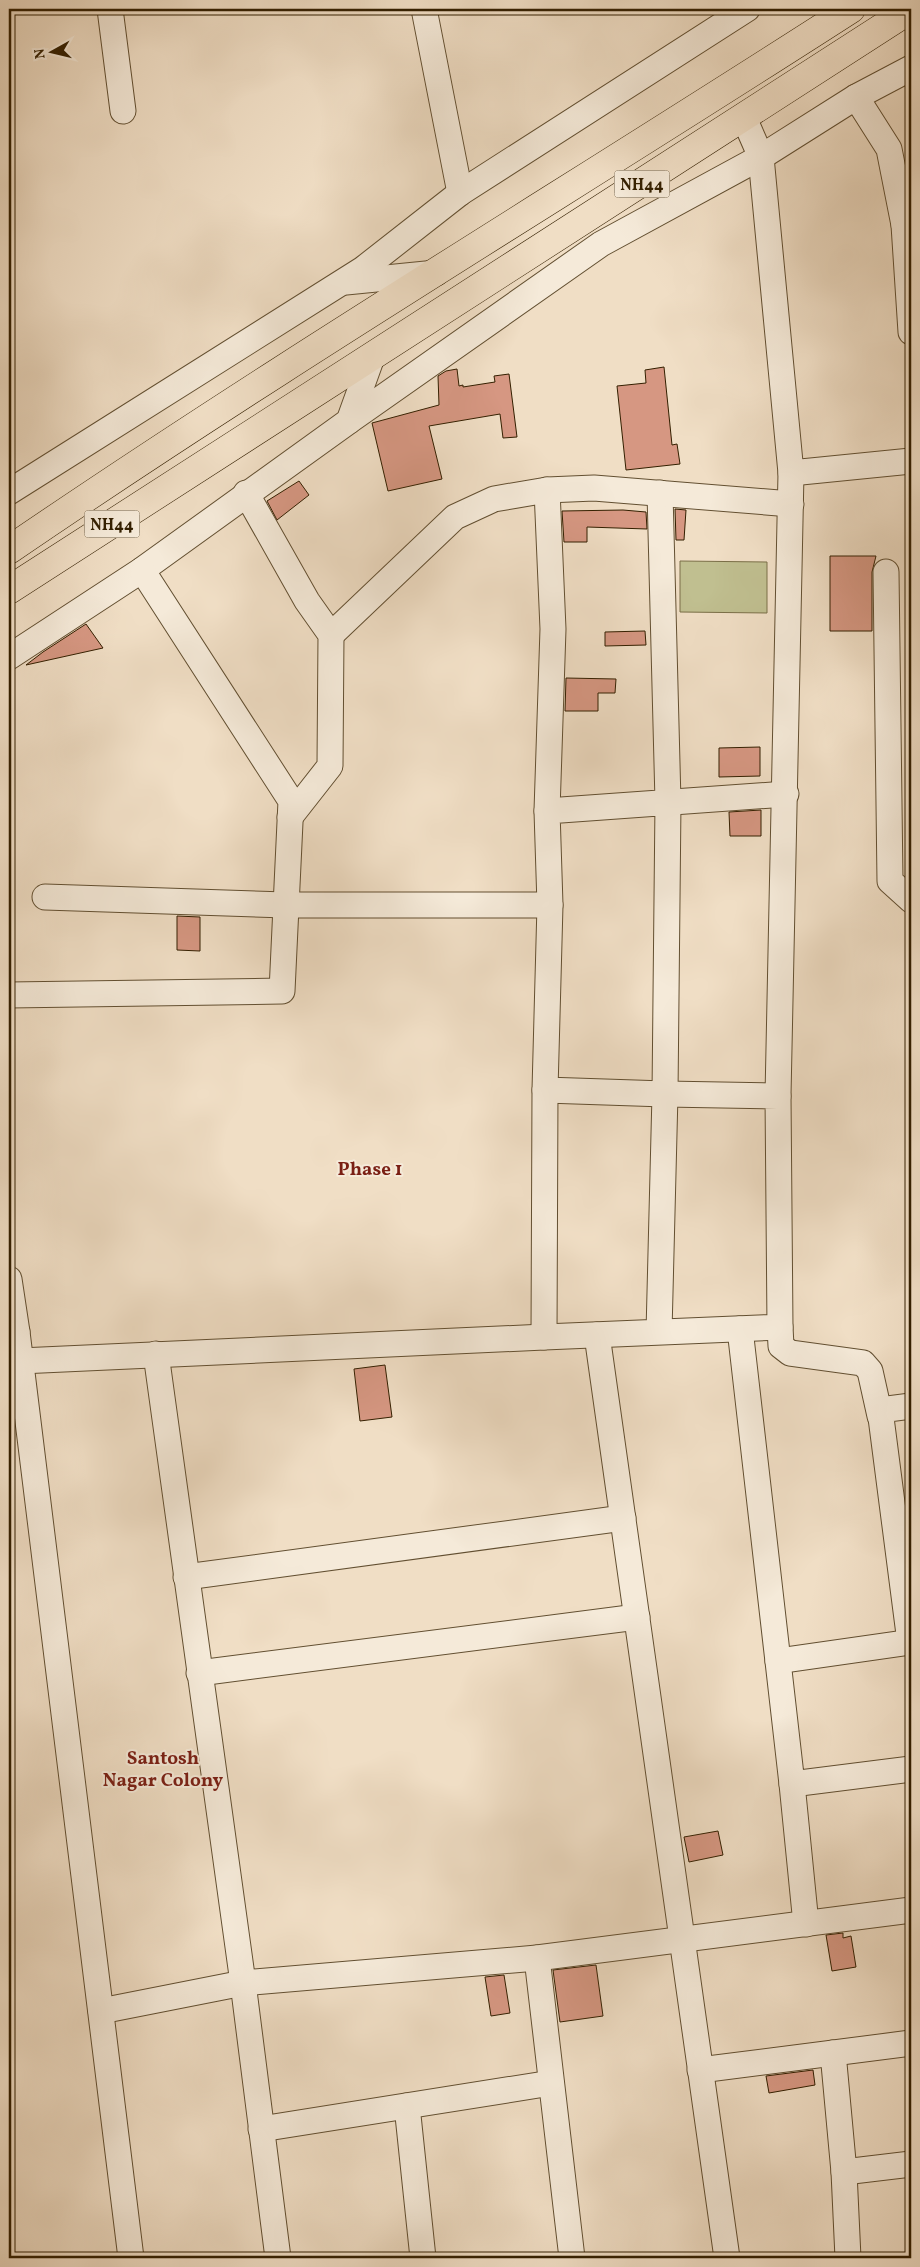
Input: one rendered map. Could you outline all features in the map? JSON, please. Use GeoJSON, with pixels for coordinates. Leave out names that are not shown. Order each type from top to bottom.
{"type":"FeatureCollection","features":[{"type":"Feature","properties":{"kind":"highway","name":"NH44"},"geometry":{"type":"LineString","coordinates":[[9,550],[106,483],[851,9]]}},
{"type":"Feature","properties":{"kind":"highway","name":"NH44"},"geometry":{"type":"LineString","coordinates":[[9,590],[911,9]]}},
{"type":"Feature","properties":{"kind":"street"},"geometry":{"type":"LineString","coordinates":[[110,9],[123,111]]}},
{"type":"Feature","properties":{"kind":"street"},"geometry":{"type":"LineString","coordinates":[[424,9],[460,193]]}},
{"type":"Feature","properties":{"kind":"street"},"geometry":{"type":"LineString","coordinates":[[9,492],[363,269],[460,193],[746,9]]}},
{"type":"Feature","properties":{"kind":"street"},"geometry":{"type":"LineString","coordinates":[[9,657],[142,570],[246,493],[601,244],[761,157],[856,97],[911,68]]}},
{"type":"Feature","properties":{"kind":"street"},"geometry":{"type":"LineString","coordinates":[[856,97],[889,150],[908,223],[911,332]]}},
{"type":"Feature","properties":{"kind":"street"},"geometry":{"type":"LineString","coordinates":[[744,118],[761,157],[791,473],[786,794],[778,1096],[780,1327],[782,1346],[790,1353],[863,1363],[870,1371],[880,1416],[910,1642],[778,1661]]}},
{"type":"Feature","properties":{"kind":"street"},"geometry":{"type":"LineString","coordinates":[[341,283],[436,273]]}},
{"type":"Feature","properties":{"kind":"street"},"geometry":{"type":"LineString","coordinates":[[349,420],[372,357]]}},
{"type":"Feature","properties":{"kind":"street"},"geometry":{"type":"LineString","coordinates":[[791,473],[911,461]]}},
{"type":"Feature","properties":{"kind":"street"},"geometry":{"type":"LineString","coordinates":[[331,635],[455,518],[494,499],[547,490],[594,488],[791,504]]}},
{"type":"Feature","properties":{"kind":"street"},"geometry":{"type":"LineString","coordinates":[[544,1337],[545,1090],[550,905],[547,811],[553,629],[547,490]]}},
{"type":"Feature","properties":{"kind":"street"},"geometry":{"type":"LineString","coordinates":[[246,493],[306,601],[331,635],[330,766],[290,817]]}},
{"type":"Feature","properties":{"kind":"street"},"geometry":{"type":"LineString","coordinates":[[659,1332],[665,1094],[668,802],[660,493]]}},
{"type":"Feature","properties":{"kind":"street"},"geometry":{"type":"LineString","coordinates":[[9,995],[282,991],[291,801],[142,570]]}},
{"type":"Feature","properties":{"kind":"street"},"geometry":{"type":"LineString","coordinates":[[886,572],[890,881],[911,900]]}},
{"type":"Feature","properties":{"kind":"street"},"geometry":{"type":"LineString","coordinates":[[547,811],[786,794]]}},
{"type":"Feature","properties":{"kind":"street"},"geometry":{"type":"LineString","coordinates":[[45,897],[286,905],[550,905]]}},
{"type":"Feature","properties":{"kind":"street"},"geometry":{"type":"LineString","coordinates":[[545,1090],[778,1096]]}},
{"type":"Feature","properties":{"kind":"street"},"geometry":{"type":"LineString","coordinates":[[9,1279],[13,1332],[20,1360],[131,2258]]}},
{"type":"Feature","properties":{"kind":"street"},"geometry":{"type":"LineString","coordinates":[[20,1360],[780,1327]]}},
{"type":"Feature","properties":{"kind":"street"},"geometry":{"type":"LineString","coordinates":[[740,1329],[792,1784],[806,1924]]}},
{"type":"Feature","properties":{"kind":"street"},"geometry":{"type":"LineString","coordinates":[[597,1335],[727,2258]]}},
{"type":"Feature","properties":{"kind":"street"},"geometry":{"type":"LineString","coordinates":[[156,1354],[243,1984],[278,2258]]}},
{"type":"Feature","properties":{"kind":"street"},"geometry":{"type":"LineString","coordinates":[[880,1416],[880,1410],[911,1406]]}},
{"type":"Feature","properties":{"kind":"street"},"geometry":{"type":"LineString","coordinates":[[186,1576],[623,1518]]}},
{"type":"Feature","properties":{"kind":"street"},"geometry":{"type":"LineString","coordinates":[[199,1673],[636,1617]]}},
{"type":"Feature","properties":{"kind":"street"},"geometry":{"type":"LineString","coordinates":[[792,1784],[911,1769]]}},
{"type":"Feature","properties":{"kind":"street"},"geometry":{"type":"LineString","coordinates":[[101,2011],[243,1984],[537,1958],[911,1910]]}},
{"type":"Feature","properties":{"kind":"street"},"geometry":{"type":"LineString","coordinates":[[537,1958],[572,2258]]}},
{"type":"Feature","properties":{"kind":"street"},"geometry":{"type":"LineString","coordinates":[[700,2070],[911,2043]]}},
{"type":"Feature","properties":{"kind":"street"},"geometry":{"type":"LineString","coordinates":[[833,2053],[844,2172],[848,2258]]}},
{"type":"Feature","properties":{"kind":"street"},"geometry":{"type":"LineString","coordinates":[[261,2130],[552,2083]]}},
{"type":"Feature","properties":{"kind":"street"},"geometry":{"type":"LineString","coordinates":[[407,2106],[423,2258]]}},
{"type":"Feature","properties":{"kind":"street"},"geometry":{"type":"LineString","coordinates":[[844,2172],[911,2164]]}},
{"type":"Feature","properties":{"kind":"shaded area"},"geometry":{"type":"Polygon","coordinates":[[[680,561],[767,562],[767,613],[680,612],[680,561]]]}},
{"type":"Feature","properties":{"kind":"building"},"geometry":{"type":"Polygon","coordinates":[[[664,367],[672,445],[677,444],[680,464],[626,470],[617,386],[646,383],[645,370],[664,367]]]}},
{"type":"Feature","properties":{"kind":"building"},"geometry":{"type":"Polygon","coordinates":[[[457,369],[459,386],[463,385],[463,387],[495,382],[494,376],[509,374],[517,437],[503,438],[500,414],[429,426],[442,479],[388,491],[372,423],[439,405],[438,376],[446,371],[457,369]]]}},
{"type":"Feature","properties":{"kind":"building"},"geometry":{"type":"Polygon","coordinates":[[[299,481],[309,495],[277,520],[267,501],[299,481]]]}},
{"type":"Feature","properties":{"kind":"building"},"geometry":{"type":"Polygon","coordinates":[[[675,509],[686,510],[684,540],[676,540],[675,509]]]}},
{"type":"Feature","properties":{"kind":"building"},"geometry":{"type":"Polygon","coordinates":[[[623,510],[646,512],[647,529],[587,527],[587,542],[564,542],[562,511],[623,510]]]}},
{"type":"Feature","properties":{"kind":"building"},"geometry":{"type":"Polygon","coordinates":[[[830,556],[876,556],[872,572],[872,631],[830,631],[830,556]]]}},
{"type":"Feature","properties":{"kind":"building"},"geometry":{"type":"Polygon","coordinates":[[[86,624],[103,648],[26,665],[43,652],[86,624]]]}},
{"type":"Feature","properties":{"kind":"building"},"geometry":{"type":"Polygon","coordinates":[[[645,631],[646,645],[605,646],[605,632],[645,631]]]}},
{"type":"Feature","properties":{"kind":"building"},"geometry":{"type":"Polygon","coordinates":[[[566,678],[616,679],[615,693],[598,693],[598,711],[565,711],[566,678]]]}},
{"type":"Feature","properties":{"kind":"building"},"geometry":{"type":"Polygon","coordinates":[[[760,747],[760,776],[719,777],[719,748],[760,747]]]}},
{"type":"Feature","properties":{"kind":"building"},"geometry":{"type":"Polygon","coordinates":[[[761,810],[761,836],[730,836],[729,812],[761,810]]]}},
{"type":"Feature","properties":{"kind":"building"},"geometry":{"type":"Polygon","coordinates":[[[177,916],[200,917],[200,951],[177,950],[177,916]]]}},
{"type":"Feature","properties":{"kind":"building"},"geometry":{"type":"Polygon","coordinates":[[[385,1365],[392,1417],[360,1421],[354,1369],[385,1365]]]}},
{"type":"Feature","properties":{"kind":"building"},"geometry":{"type":"Polygon","coordinates":[[[718,1831],[723,1855],[689,1862],[684,1837],[718,1831]]]}},
{"type":"Feature","properties":{"kind":"building"},"geometry":{"type":"Polygon","coordinates":[[[843,1933],[843,1938],[851,1936],[856,1967],[832,1971],[826,1935],[843,1933]]]}},
{"type":"Feature","properties":{"kind":"building"},"geometry":{"type":"Polygon","coordinates":[[[596,1965],[603,2016],[560,2022],[553,1970],[596,1965]]]}},
{"type":"Feature","properties":{"kind":"building"},"geometry":{"type":"Polygon","coordinates":[[[504,1975],[510,2013],[491,2016],[485,1977],[504,1975]]]}},
{"type":"Feature","properties":{"kind":"building"},"geometry":{"type":"Polygon","coordinates":[[[813,2070],[815,2085],[769,2093],[766,2076],[813,2070]]]}},
{"type":"Feature","properties":{"kind":"district","name":"Phase 1"},"geometry":{"type":"Point","coordinates":[370,1168]}},
{"type":"Feature","properties":{"kind":"district","name":"Santosh Nagar Colony"},"geometry":{"type":"Point","coordinates":[163,1768]}}]}
